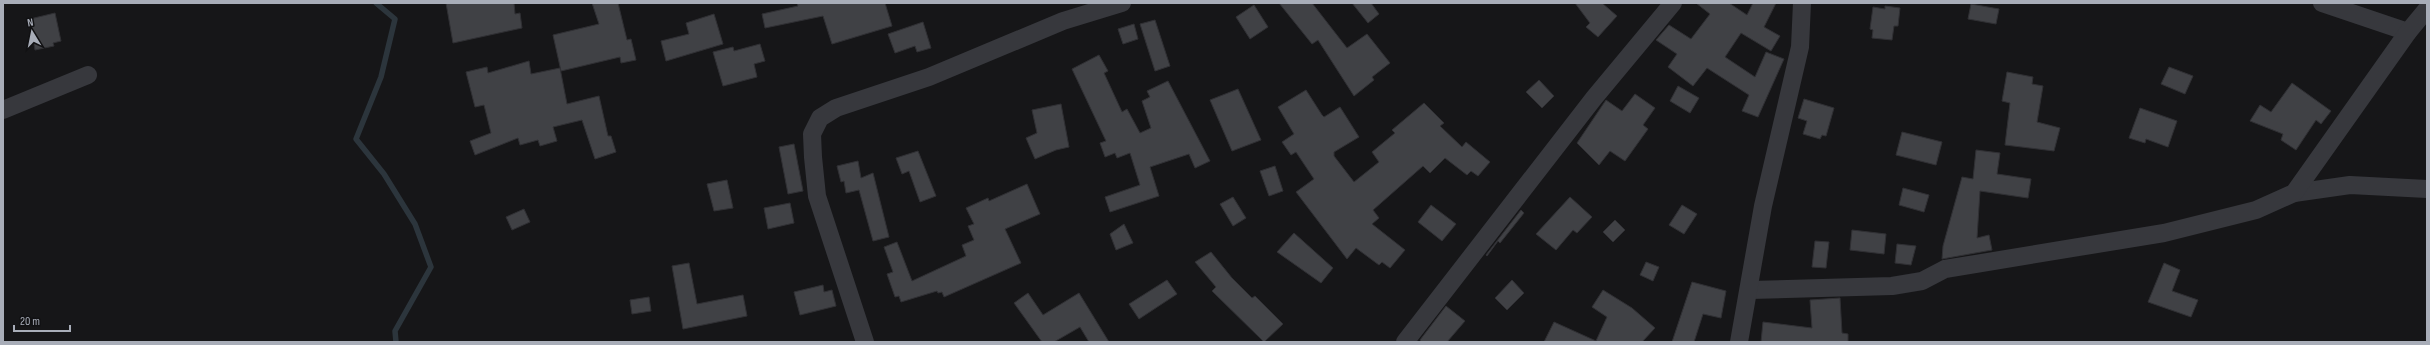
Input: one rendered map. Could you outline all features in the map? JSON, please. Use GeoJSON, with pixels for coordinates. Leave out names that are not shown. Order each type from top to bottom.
{"type":"FeatureCollection","features":[{"type":"Feature","properties":{"kind":"street"},"geometry":{"type":"LineString","coordinates":[[865,342],[818,196],[812,134],[820,118],[836,108],[966,63],[1025,36],[1122,3]]}},
{"type":"Feature","properties":{"kind":"street"},"geometry":{"type":"LineString","coordinates":[[1405,342],[1594,98],[1673,3]]}},
{"type":"Feature","properties":{"kind":"street"},"geometry":{"type":"LineString","coordinates":[[1739,342],[1750,290],[1763,206],[1800,47],[1802,3]]}},
{"type":"Feature","properties":{"kind":"street"},"geometry":{"type":"LineString","coordinates":[[2322,3],[2408,32]]}},
{"type":"Feature","properties":{"kind":"street"},"geometry":{"type":"LineString","coordinates":[[2294,193],[2408,32],[2427,9]]}},
{"type":"Feature","properties":{"kind":"street"},"geometry":{"type":"LineString","coordinates":[[3,110],[88,75]]}},
{"type":"Feature","properties":{"kind":"street"},"geometry":{"type":"LineString","coordinates":[[1750,290],[1892,286],[1922,282],[1945,268],[2164,233],[2256,210],[2294,193],[2350,185],[2427,188]]}},
{"type":"Feature","properties":{"kind":"building"},"geometry":{"type":"Polygon","coordinates":[[[446,3],[514,3],[515,14],[520,13],[522,28],[453,43],[446,3]]]}},
{"type":"Feature","properties":{"kind":"building"},"geometry":{"type":"Polygon","coordinates":[[[592,3],[618,3],[627,40],[631,39],[636,60],[621,63],[620,57],[561,71],[553,35],[599,24],[592,3]]]}},
{"type":"Feature","properties":{"kind":"building"},"geometry":{"type":"Polygon","coordinates":[[[797,3],[885,3],[892,26],[832,44],[823,16],[765,28],[762,14],[798,6],[797,3]]]}},
{"type":"Feature","properties":{"kind":"building"},"geometry":{"type":"Polygon","coordinates":[[[1279,3],[1312,3],[1347,48],[1367,34],[1390,63],[1372,77],[1374,80],[1354,96],[1318,40],[1312,44],[1279,3]]]}},
{"type":"Feature","properties":{"kind":"building"},"geometry":{"type":"Polygon","coordinates":[[[1352,3],[1371,3],[1379,14],[1368,23],[1352,3]]]}},
{"type":"Feature","properties":{"kind":"building"},"geometry":{"type":"Polygon","coordinates":[[[1575,3],[1602,3],[1617,16],[1598,37],[1586,27],[1590,23],[1575,3]]]}},
{"type":"Feature","properties":{"kind":"building"},"geometry":{"type":"Polygon","coordinates":[[[1696,3],[1729,3],[1747,15],[1753,3],[1776,3],[1764,27],[1780,36],[1771,51],[1741,33],[1725,57],[1755,77],[1766,52],[1784,59],[1758,117],[1742,111],[1749,95],[1707,68],[1693,86],[1668,67],[1677,54],[1656,40],[1669,25],[1691,39],[1710,14],[1696,3]]]}},
{"type":"Feature","properties":{"kind":"building"},"geometry":{"type":"Polygon","coordinates":[[[1971,4],[1999,9],[1996,24],[1968,19],[1971,4]]]}},
{"type":"Feature","properties":{"kind":"building"},"geometry":{"type":"Polygon","coordinates":[[[1254,5],[1268,27],[1250,39],[1236,17],[1254,5]]]}},
{"type":"Feature","properties":{"kind":"building"},"geometry":{"type":"Polygon","coordinates":[[[1885,6],[1900,8],[1898,26],[1894,26],[1892,40],[1872,38],[1873,30],[1870,29],[1873,7],[1885,9],[1885,6]]]}},
{"type":"Feature","properties":{"kind":"building"},"geometry":{"type":"Polygon","coordinates":[[[55,13],[61,41],[53,43],[54,46],[35,50],[30,19],[55,13]]]}},
{"type":"Feature","properties":{"kind":"building"},"geometry":{"type":"Polygon","coordinates":[[[714,14],[723,44],[666,61],[661,41],[689,34],[686,23],[714,14]]]}},
{"type":"Feature","properties":{"kind":"building"},"geometry":{"type":"Polygon","coordinates":[[[1155,20],[1170,66],[1155,71],[1140,24],[1155,20]]]}},
{"type":"Feature","properties":{"kind":"building"},"geometry":{"type":"Polygon","coordinates":[[[923,22],[931,48],[917,52],[915,46],[895,53],[888,34],[923,22]]]}},
{"type":"Feature","properties":{"kind":"building"},"geometry":{"type":"Polygon","coordinates":[[[1134,24],[1138,39],[1123,44],[1118,29],[1134,24]]]}},
{"type":"Feature","properties":{"kind":"building"},"geometry":{"type":"Polygon","coordinates":[[[760,44],[765,61],[754,64],[757,77],[723,86],[713,52],[733,47],[734,51],[760,44]]]}},
{"type":"Feature","properties":{"kind":"building"},"geometry":{"type":"Polygon","coordinates":[[[1099,55],[1108,71],[1104,73],[1122,112],[1127,109],[1140,133],[1151,128],[1142,101],[1150,97],[1147,91],[1168,81],[1210,161],[1195,168],[1189,154],[1150,167],[1159,196],[1110,212],[1105,197],[1140,185],[1130,153],[1117,158],[1115,153],[1105,157],[1100,143],[1106,141],[1072,69],[1099,55]]]}},
{"type":"Feature","properties":{"kind":"building"},"geometry":{"type":"Polygon","coordinates":[[[529,61],[531,74],[560,68],[567,104],[599,96],[608,136],[611,136],[616,152],[595,159],[582,120],[553,127],[557,141],[540,146],[538,140],[520,145],[518,138],[475,155],[470,141],[491,133],[484,105],[475,107],[466,72],[487,67],[488,73],[529,61]]]}},
{"type":"Feature","properties":{"kind":"building"},"geometry":{"type":"Polygon","coordinates":[[[2169,67],[2193,76],[2185,94],[2161,84],[2169,67]]]}},
{"type":"Feature","properties":{"kind":"building"},"geometry":{"type":"Polygon","coordinates":[[[2007,72],[2033,77],[2032,84],[2043,86],[2037,122],[2060,128],[2054,151],[2005,145],[2010,103],[2002,101],[2007,72]]]}},
{"type":"Feature","properties":{"kind":"building"},"geometry":{"type":"Polygon","coordinates":[[[1539,80],[1554,96],[1542,108],[1526,92],[1539,80]]]}},
{"type":"Feature","properties":{"kind":"building"},"geometry":{"type":"Polygon","coordinates":[[[2292,83],[2331,111],[2321,124],[2316,120],[2296,150],[2281,140],[2283,134],[2250,121],[2260,105],[2271,112],[2292,83]]]}},
{"type":"Feature","properties":{"kind":"building"},"geometry":{"type":"Polygon","coordinates":[[[1678,86],[1699,98],[1690,113],[1670,101],[1678,86]]]}},
{"type":"Feature","properties":{"kind":"building"},"geometry":{"type":"Polygon","coordinates":[[[1238,89],[1261,140],[1232,151],[1210,100],[1238,89]]]}},
{"type":"Feature","properties":{"kind":"building"},"geometry":{"type":"Polygon","coordinates":[[[1306,90],[1324,117],[1340,107],[1359,137],[1334,152],[1334,156],[1354,182],[1379,162],[1372,152],[1395,133],[1392,130],[1424,103],[1444,123],[1440,126],[1462,147],[1466,142],[1490,162],[1478,176],[1471,171],[1467,175],[1445,158],[1430,173],[1423,166],[1373,210],[1379,218],[1372,224],[1405,250],[1390,268],[1382,262],[1379,265],[1356,248],[1347,259],[1296,192],[1314,179],[1296,152],[1291,155],[1282,142],[1294,134],[1278,107],[1306,90]]]}},
{"type":"Feature","properties":{"kind":"building"},"geometry":{"type":"Polygon","coordinates":[[[1635,94],[1655,108],[1643,125],[1648,129],[1625,161],[1610,151],[1599,165],[1577,143],[1606,100],[1622,111],[1635,94]]]}},
{"type":"Feature","properties":{"kind":"building"},"geometry":{"type":"Polygon","coordinates":[[[1804,99],[1834,108],[1826,136],[1822,135],[1820,139],[1803,134],[1807,121],[1798,118],[1804,99]]]}},
{"type":"Feature","properties":{"kind":"building"},"geometry":{"type":"Polygon","coordinates":[[[1061,104],[1069,147],[1056,150],[1035,159],[1026,138],[1037,133],[1032,110],[1061,104]]]}},
{"type":"Feature","properties":{"kind":"building"},"geometry":{"type":"Polygon","coordinates":[[[2140,108],[2177,121],[2168,147],[2146,139],[2145,143],[2129,138],[2140,108]]]}},
{"type":"Feature","properties":{"kind":"building"},"geometry":{"type":"Polygon","coordinates":[[[1902,132],[1942,142],[1936,165],[1896,155],[1902,132]]]}},
{"type":"Feature","properties":{"kind":"building"},"geometry":{"type":"Polygon","coordinates":[[[794,144],[803,191],[788,194],[779,147],[794,144]]]}},
{"type":"Feature","properties":{"kind":"building"},"geometry":{"type":"Polygon","coordinates":[[[1976,150],[2000,153],[1997,174],[2031,179],[2028,198],[1980,191],[1977,238],[1989,235],[1992,250],[1942,259],[1943,246],[1962,177],[1973,179],[1976,150]]]}},
{"type":"Feature","properties":{"kind":"building"},"geometry":{"type":"Polygon","coordinates":[[[918,151],[936,196],[920,202],[909,171],[902,174],[896,158],[918,151]]]}},
{"type":"Feature","properties":{"kind":"building"},"geometry":{"type":"Polygon","coordinates":[[[858,161],[861,178],[873,173],[889,237],[873,241],[859,190],[846,193],[844,181],[841,182],[837,166],[858,161]]]}},
{"type":"Feature","properties":{"kind":"building"},"geometry":{"type":"Polygon","coordinates":[[[1275,166],[1283,191],[1269,196],[1260,171],[1275,166]]]}},
{"type":"Feature","properties":{"kind":"building"},"geometry":{"type":"Polygon","coordinates":[[[727,180],[733,208],[714,211],[707,184],[727,180]]]}},
{"type":"Feature","properties":{"kind":"building"},"geometry":{"type":"Polygon","coordinates":[[[1027,184],[1040,214],[1005,229],[1021,263],[944,297],[942,292],[938,293],[937,291],[901,302],[899,296],[895,297],[887,274],[893,272],[884,247],[897,242],[912,281],[966,256],[962,245],[974,240],[968,226],[974,224],[966,208],[988,198],[989,201],[1027,184]]]}},
{"type":"Feature","properties":{"kind":"building"},"geometry":{"type":"Polygon","coordinates":[[[1903,188],[1929,195],[1924,212],[1899,205],[1903,188]]]}},
{"type":"Feature","properties":{"kind":"building"},"geometry":{"type":"Polygon","coordinates":[[[1233,197],[1246,218],[1233,226],[1220,204],[1233,197]]]}},
{"type":"Feature","properties":{"kind":"building"},"geometry":{"type":"Polygon","coordinates":[[[1570,197],[1592,217],[1577,233],[1573,230],[1556,250],[1536,234],[1570,197]]]}},
{"type":"Feature","properties":{"kind":"building"},"geometry":{"type":"Polygon","coordinates":[[[790,203],[794,223],[768,229],[764,208],[790,203]]]}},
{"type":"Feature","properties":{"kind":"building"},"geometry":{"type":"Polygon","coordinates":[[[1431,205],[1456,224],[1442,241],[1418,222],[1431,205]]]}},
{"type":"Feature","properties":{"kind":"building"},"geometry":{"type":"Polygon","coordinates":[[[1682,205],[1697,214],[1684,234],[1669,225],[1682,205]]]}},
{"type":"Feature","properties":{"kind":"building"},"geometry":{"type":"Polygon","coordinates":[[[524,209],[530,222],[512,230],[506,217],[524,209]]]}},
{"type":"Feature","properties":{"kind":"building"},"geometry":{"type":"Polygon","coordinates":[[[1521,210],[1524,213],[1500,243],[1498,241],[1487,256],[1486,255],[1521,210]]]}},
{"type":"Feature","properties":{"kind":"building"},"geometry":{"type":"Polygon","coordinates":[[[1615,220],[1625,230],[1613,242],[1603,232],[1615,220]]]}},
{"type":"Feature","properties":{"kind":"building"},"geometry":{"type":"Polygon","coordinates":[[[1124,224],[1133,243],[1116,250],[1110,234],[1124,224]]]}},
{"type":"Feature","properties":{"kind":"building"},"geometry":{"type":"Polygon","coordinates":[[[1852,230],[1886,234],[1884,254],[1850,250],[1852,230]]]}},
{"type":"Feature","properties":{"kind":"building"},"geometry":{"type":"Polygon","coordinates":[[[1294,233],[1333,268],[1321,283],[1277,252],[1294,233]]]}},
{"type":"Feature","properties":{"kind":"building"},"geometry":{"type":"Polygon","coordinates":[[[1815,241],[1829,242],[1826,268],[1812,267],[1815,241]]]}},
{"type":"Feature","properties":{"kind":"building"},"geometry":{"type":"Polygon","coordinates":[[[1897,244],[1916,246],[1911,265],[1895,263],[1897,244]]]}},
{"type":"Feature","properties":{"kind":"building"},"geometry":{"type":"Polygon","coordinates":[[[1211,252],[1232,278],[1252,298],[1255,296],[1283,324],[1264,342],[1212,291],[1216,287],[1195,262],[1211,252]]]}},
{"type":"Feature","properties":{"kind":"building"},"geometry":{"type":"Polygon","coordinates":[[[1646,262],[1659,267],[1653,281],[1640,275],[1646,262]]]}},
{"type":"Feature","properties":{"kind":"building"},"geometry":{"type":"Polygon","coordinates":[[[689,263],[697,304],[743,295],[747,316],[683,329],[672,266],[689,263]]]}},
{"type":"Feature","properties":{"kind":"building"},"geometry":{"type":"Polygon","coordinates":[[[2164,263],[2180,270],[2172,291],[2198,300],[2191,317],[2148,302],[2164,263]]]}},
{"type":"Feature","properties":{"kind":"building"},"geometry":{"type":"Polygon","coordinates":[[[1167,280],[1177,294],[1139,319],[1129,304],[1167,280]]]}},
{"type":"Feature","properties":{"kind":"building"},"geometry":{"type":"Polygon","coordinates":[[[1512,280],[1524,293],[1507,310],[1495,298],[1512,280]]]}},
{"type":"Feature","properties":{"kind":"building"},"geometry":{"type":"Polygon","coordinates":[[[1692,282],[1726,291],[1721,318],[1703,314],[1694,342],[1672,342],[1692,282]]]}},
{"type":"Feature","properties":{"kind":"building"},"geometry":{"type":"Polygon","coordinates":[[[823,285],[824,292],[832,290],[836,306],[800,315],[794,292],[823,285]]]}},
{"type":"Feature","properties":{"kind":"building"},"geometry":{"type":"Polygon","coordinates":[[[1603,290],[1632,308],[1655,328],[1642,342],[1544,342],[1554,322],[1596,341],[1607,317],[1592,307],[1603,290]]]}},
{"type":"Feature","properties":{"kind":"building"},"geometry":{"type":"Polygon","coordinates":[[[1028,293],[1043,315],[1079,293],[1109,342],[1089,342],[1080,327],[1054,342],[1042,342],[1014,303],[1028,293]]]}},
{"type":"Feature","properties":{"kind":"building"},"geometry":{"type":"Polygon","coordinates":[[[649,297],[651,311],[632,314],[630,300],[649,297]]]}},
{"type":"Feature","properties":{"kind":"building"},"geometry":{"type":"Polygon","coordinates":[[[1840,298],[1842,333],[1848,334],[1848,342],[1761,342],[1763,322],[1812,328],[1810,300],[1840,298]]]}},
{"type":"Feature","properties":{"kind":"building"},"geometry":{"type":"Polygon","coordinates":[[[1446,306],[1465,321],[1447,342],[1422,342],[1420,340],[1446,306]]]}},
{"type":"Feature","properties":{"kind":"waterway"},"geometry":{"type":"LineString","coordinates":[[376,3],[395,19],[381,77],[356,139],[384,174],[415,224],[431,267],[395,331],[396,342]]}}]}
